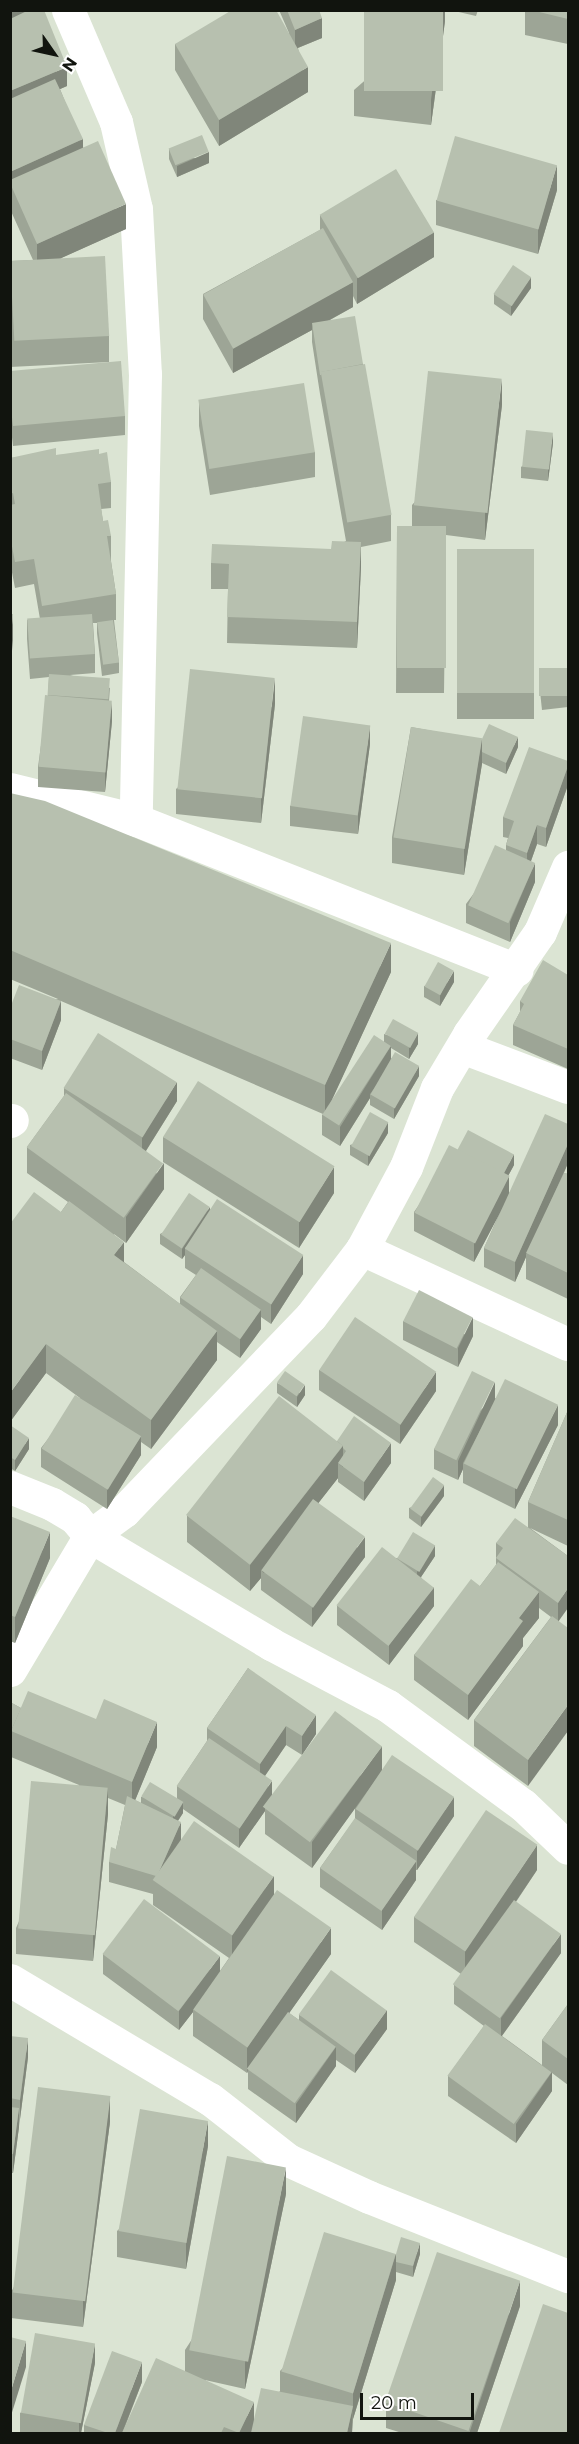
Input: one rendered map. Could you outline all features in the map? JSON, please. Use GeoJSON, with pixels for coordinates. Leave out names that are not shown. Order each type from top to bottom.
{"type":"FeatureCollection","features":[{"type":"Feature","properties":{"kind":"street"},"geometry":{"type":"LineString","coordinates":[[68,10],[116,122],[136,209],[145,374],[136,820]]}},
{"type":"Feature","properties":{"kind":"street"},"geometry":{"type":"LineString","coordinates":[[10,789],[136,820],[517,970]]}},
{"type":"Feature","properties":{"kind":"street"},"geometry":{"type":"LineString","coordinates":[[10,1671],[90,1536],[124,1511],[311,1316],[362,1249],[384,1214],[437,1088],[540,932],[568,867]]}},
{"type":"Feature","properties":{"kind":"street"},"geometry":{"type":"LineString","coordinates":[[462,1047],[568,1087]]}},
{"type":"Feature","properties":{"kind":"street"},"geometry":{"type":"LineString","coordinates":[[362,1249],[568,1344]]}},
{"type":"Feature","properties":{"kind":"street"},"geometry":{"type":"LineString","coordinates":[[10,1487],[75,1518],[90,1536],[271,1644],[388,1706],[523,1805],[568,1848]]}},
{"type":"Feature","properties":{"kind":"street"},"geometry":{"type":"LineString","coordinates":[[10,1980],[210,2099],[288,2160],[369,2197],[568,2276]]}},
{"type":"Feature","properties":{"kind":"building"},"geometry":{"type":"Polygon","coordinates":[[[29,10],[44,10],[67,67],[10,91],[10,19],[29,10]]]}},
{"type":"Feature","properties":{"kind":"building"},"geometry":{"type":"Polygon","coordinates":[[[232,10],[276,10],[308,67],[219,120],[175,44],[232,10]]]}},
{"type":"Feature","properties":{"kind":"building"},"geometry":{"type":"Polygon","coordinates":[[[287,10],[319,10],[322,18],[295,30],[287,10]]]}},
{"type":"Feature","properties":{"kind":"building"},"geometry":{"type":"Polygon","coordinates":[[[364,10],[443,10],[443,91],[364,91],[364,10]]]}},
{"type":"Feature","properties":{"kind":"building"},"geometry":{"type":"Polygon","coordinates":[[[531,10],[568,10],[568,19],[531,10]]]}},
{"type":"Feature","properties":{"kind":"building"},"geometry":{"type":"Polygon","coordinates":[[[55,79],[83,139],[10,172],[10,99],[55,79]]]}},
{"type":"Feature","properties":{"kind":"building"},"geometry":{"type":"Polygon","coordinates":[[[202,135],[209,152],[175,165],[169,148],[202,135]]]}},
{"type":"Feature","properties":{"kind":"building"},"geometry":{"type":"Polygon","coordinates":[[[455,136],[557,165],[538,230],[437,200],[455,136]]]}},
{"type":"Feature","properties":{"kind":"building"},"geometry":{"type":"Polygon","coordinates":[[[98,141],[126,204],[37,244],[10,180],[98,141]]]}},
{"type":"Feature","properties":{"kind":"building"},"geometry":{"type":"Polygon","coordinates":[[[396,169],[434,232],[358,278],[320,215],[396,169]]]}},
{"type":"Feature","properties":{"kind":"building"},"geometry":{"type":"Polygon","coordinates":[[[323,228],[353,282],[233,349],[203,294],[323,228]]]}},
{"type":"Feature","properties":{"kind":"building"},"geometry":{"type":"Polygon","coordinates":[[[105,256],[109,336],[14,341],[10,261],[105,256]]]}},
{"type":"Feature","properties":{"kind":"building"},"geometry":{"type":"Polygon","coordinates":[[[513,265],[531,277],[512,306],[493,294],[513,265]]]}},
{"type":"Feature","properties":{"kind":"building"},"geometry":{"type":"Polygon","coordinates":[[[355,316],[363,364],[321,372],[320,375],[312,323],[355,316]]]}},
{"type":"Feature","properties":{"kind":"building"},"geometry":{"type":"Polygon","coordinates":[[[121,361],[125,416],[13,426],[10,371],[121,361]]]}},
{"type":"Feature","properties":{"kind":"building"},"geometry":{"type":"Polygon","coordinates":[[[365,364],[392,515],[347,522],[321,372],[365,364]]]}},
{"type":"Feature","properties":{"kind":"building"},"geometry":{"type":"Polygon","coordinates":[[[428,371],[502,379],[487,513],[414,505],[428,371]]]}},
{"type":"Feature","properties":{"kind":"building"},"geometry":{"type":"Polygon","coordinates":[[[304,383],[315,452],[209,469],[198,400],[304,383]]]}},
{"type":"Feature","properties":{"kind":"building"},"geometry":{"type":"Polygon","coordinates":[[[526,430],[553,433],[549,470],[522,467],[526,430]]]}},
{"type":"Feature","properties":{"kind":"building"},"geometry":{"type":"Polygon","coordinates":[[[56,448],[56,455],[99,449],[99,454],[107,452],[111,482],[98,484],[103,521],[108,520],[111,536],[107,536],[116,594],[42,606],[34,559],[15,562],[10,536],[10,505],[15,504],[13,493],[10,494],[10,458],[56,448]]]}},
{"type":"Feature","properties":{"kind":"building"},"geometry":{"type":"Polygon","coordinates":[[[397,526],[446,526],[446,668],[397,668],[397,526]]]}},
{"type":"Feature","properties":{"kind":"building"},"geometry":{"type":"Polygon","coordinates":[[[332,541],[361,542],[357,622],[227,617],[229,564],[211,563],[212,544],[331,549],[332,541]]]}},
{"type":"Feature","properties":{"kind":"building"},"geometry":{"type":"Polygon","coordinates":[[[457,549],[534,549],[534,693],[457,693],[457,549]]]}},
{"type":"Feature","properties":{"kind":"building"},"geometry":{"type":"Polygon","coordinates":[[[10,614],[13,614],[10,647],[10,614]]]}},
{"type":"Feature","properties":{"kind":"building"},"geometry":{"type":"Polygon","coordinates":[[[92,614],[95,654],[30,658],[27,619],[92,614]]]}},
{"type":"Feature","properties":{"kind":"building"},"geometry":{"type":"Polygon","coordinates":[[[113,620],[119,663],[103,665],[97,622],[113,620]]]}},
{"type":"Feature","properties":{"kind":"building"},"geometry":{"type":"Polygon","coordinates":[[[539,668],[568,668],[568,696],[539,696],[539,668]]]}},
{"type":"Feature","properties":{"kind":"building"},"geometry":{"type":"Polygon","coordinates":[[[190,669],[275,678],[262,798],[177,789],[190,669]]]}},
{"type":"Feature","properties":{"kind":"building"},"geometry":{"type":"Polygon","coordinates":[[[49,674],[110,678],[108,699],[48,695],[49,674]]]}},
{"type":"Feature","properties":{"kind":"building"},"geometry":{"type":"Polygon","coordinates":[[[45,695],[112,701],[105,773],[39,767],[45,695]]]}},
{"type":"Feature","properties":{"kind":"building"},"geometry":{"type":"Polygon","coordinates":[[[303,716],[370,725],[358,816],[290,806],[303,716]]]}},
{"type":"Feature","properties":{"kind":"building"},"geometry":{"type":"Polygon","coordinates":[[[489,724],[518,737],[506,763],[482,752],[482,739],[489,724]]]}},
{"type":"Feature","properties":{"kind":"building"},"geometry":{"type":"Polygon","coordinates":[[[411,727],[482,738],[465,849],[393,838],[411,727]]]}},
{"type":"Feature","properties":{"kind":"building"},"geometry":{"type":"Polygon","coordinates":[[[529,747],[568,761],[568,766],[546,828],[537,825],[527,853],[506,845],[514,821],[503,817],[529,747]]]}},
{"type":"Feature","properties":{"kind":"building"},"geometry":{"type":"Polygon","coordinates":[[[10,793],[45,801],[391,943],[325,1085],[10,950],[10,793]]]}},
{"type":"Feature","properties":{"kind":"building"},"geometry":{"type":"Polygon","coordinates":[[[495,845],[535,863],[508,923],[468,905],[495,845]]]}},
{"type":"Feature","properties":{"kind":"building"},"geometry":{"type":"Polygon","coordinates":[[[543,960],[568,975],[568,1049],[513,1025],[524,1004],[520,1001],[543,960]]]}},
{"type":"Feature","properties":{"kind":"building"},"geometry":{"type":"Polygon","coordinates":[[[438,962],[454,971],[440,995],[424,986],[438,962]]]}},
{"type":"Feature","properties":{"kind":"building"},"geometry":{"type":"Polygon","coordinates":[[[19,985],[61,1001],[42,1051],[10,1039],[10,1008],[19,985]]]}},
{"type":"Feature","properties":{"kind":"building"},"geometry":{"type":"Polygon","coordinates":[[[393,1019],[418,1033],[410,1048],[385,1034],[393,1019]]]}},
{"type":"Feature","properties":{"kind":"building"},"geometry":{"type":"Polygon","coordinates":[[[98,1033],[177,1082],[142,1137],[64,1088],[98,1033]]]}},
{"type":"Feature","properties":{"kind":"building"},"geometry":{"type":"Polygon","coordinates":[[[374,1035],[391,1046],[339,1126],[322,1115],[374,1035]]]}},
{"type":"Feature","properties":{"kind":"building"},"geometry":{"type":"Polygon","coordinates":[[[395,1052],[419,1066],[395,1108],[370,1094],[395,1052]]]}},
{"type":"Feature","properties":{"kind":"building"},"geometry":{"type":"Polygon","coordinates":[[[198,1081],[335,1166],[300,1222],[163,1137],[198,1081]]]}},
{"type":"Feature","properties":{"kind":"building"},"geometry":{"type":"Polygon","coordinates":[[[66,1093],[163,1164],[124,1218],[27,1147],[66,1093]]]}},
{"type":"Feature","properties":{"kind":"building"},"geometry":{"type":"Polygon","coordinates":[[[370,1112],[388,1122],[369,1156],[351,1146],[370,1112]]]}},
{"type":"Feature","properties":{"kind":"building"},"geometry":{"type":"Polygon","coordinates":[[[545,1114],[568,1124],[568,1144],[515,1262],[484,1248],[545,1114]]]}},
{"type":"Feature","properties":{"kind":"building"},"geometry":{"type":"Polygon","coordinates":[[[468,1130],[514,1154],[503,1175],[457,1150],[468,1130]]]}},
{"type":"Feature","properties":{"kind":"building"},"geometry":{"type":"Polygon","coordinates":[[[449,1145],[510,1176],[475,1244],[414,1213],[449,1145]]]}},
{"type":"Feature","properties":{"kind":"building"},"geometry":{"type":"Polygon","coordinates":[[[564,1173],[568,1174],[568,1273],[526,1253],[564,1173]]]}},
{"type":"Feature","properties":{"kind":"building"},"geometry":{"type":"Polygon","coordinates":[[[34,1192],[61,1212],[69,1201],[124,1242],[114,1255],[217,1331],[151,1420],[46,1344],[10,1393],[10,1224],[34,1192]]]}},
{"type":"Feature","properties":{"kind":"building"},"geometry":{"type":"Polygon","coordinates":[[[189,1193],[210,1207],[182,1248],[161,1234],[189,1193]]]}},
{"type":"Feature","properties":{"kind":"building"},"geometry":{"type":"Polygon","coordinates":[[[217,1199],[303,1255],[271,1305],[185,1248],[217,1199]]]}},
{"type":"Feature","properties":{"kind":"building"},"geometry":{"type":"Polygon","coordinates":[[[201,1268],[261,1310],[240,1339],[180,1297],[201,1268]]]}},
{"type":"Feature","properties":{"kind":"building"},"geometry":{"type":"Polygon","coordinates":[[[419,1290],[472,1317],[457,1348],[403,1321],[419,1290]]]}},
{"type":"Feature","properties":{"kind":"building"},"geometry":{"type":"Polygon","coordinates":[[[355,1317],[436,1372],[400,1425],[319,1370],[355,1317]]]}},
{"type":"Feature","properties":{"kind":"building"},"geometry":{"type":"Polygon","coordinates":[[[285,1371],[305,1385],[297,1396],[277,1382],[285,1371]]]}},
{"type":"Feature","properties":{"kind":"building"},"geometry":{"type":"Polygon","coordinates":[[[472,1371],[494,1382],[456,1460],[434,1449],[472,1371]]]}},
{"type":"Feature","properties":{"kind":"building"},"geometry":{"type":"Polygon","coordinates":[[[505,1379],[558,1405],[517,1489],[464,1463],[505,1379]]]}},
{"type":"Feature","properties":{"kind":"building"},"geometry":{"type":"Polygon","coordinates":[[[75,1395],[141,1436],[108,1490],[42,1448],[75,1395]]]}},
{"type":"Feature","properties":{"kind":"building"},"geometry":{"type":"Polygon","coordinates":[[[279,1396],[343,1446],[250,1565],[186,1515],[279,1396]]]}},
{"type":"Feature","properties":{"kind":"building"},"geometry":{"type":"Polygon","coordinates":[[[568,1410],[568,1520],[528,1502],[568,1410]]]}},
{"type":"Feature","properties":{"kind":"building"},"geometry":{"type":"Polygon","coordinates":[[[354,1416],[391,1443],[364,1482],[338,1463],[346,1451],[337,1441],[354,1416]]]}},
{"type":"Feature","properties":{"kind":"building"},"geometry":{"type":"Polygon","coordinates":[[[10,1425],[29,1438],[15,1460],[10,1457],[10,1425]]]}},
{"type":"Feature","properties":{"kind":"building"},"geometry":{"type":"Polygon","coordinates":[[[433,1477],[444,1485],[421,1517],[410,1509],[433,1477]]]}},
{"type":"Feature","properties":{"kind":"building"},"geometry":{"type":"Polygon","coordinates":[[[313,1499],[365,1537],[313,1608],[261,1570],[313,1499]]]}},
{"type":"Feature","properties":{"kind":"building"},"geometry":{"type":"Polygon","coordinates":[[[10,1516],[50,1532],[15,1617],[10,1615],[10,1516]]]}},
{"type":"Feature","properties":{"kind":"building"},"geometry":{"type":"Polygon","coordinates":[[[515,1518],[568,1556],[568,1588],[558,1603],[496,1558],[503,1548],[496,1543],[515,1518]]]}},
{"type":"Feature","properties":{"kind":"building"},"geometry":{"type":"Polygon","coordinates":[[[413,1532],[435,1545],[419,1572],[397,1559],[413,1532]]]}},
{"type":"Feature","properties":{"kind":"building"},"geometry":{"type":"Polygon","coordinates":[[[382,1547],[434,1588],[388,1646],[336,1605],[382,1547]]]}},
{"type":"Feature","properties":{"kind":"building"},"geometry":{"type":"Polygon","coordinates":[[[498,1562],[539,1592],[519,1618],[523,1621],[468,1695],[414,1655],[471,1579],[480,1586],[498,1562]]]}},
{"type":"Feature","properties":{"kind":"building"},"geometry":{"type":"Polygon","coordinates":[[[552,1616],[568,1628],[568,1705],[528,1760],[474,1720],[552,1616]]]}},
{"type":"Feature","properties":{"kind":"building"},"geometry":{"type":"Polygon","coordinates":[[[248,1668],[316,1715],[302,1736],[286,1726],[260,1764],[207,1728],[248,1668]]]}},
{"type":"Feature","properties":{"kind":"building"},"geometry":{"type":"Polygon","coordinates":[[[28,1691],[96,1719],[104,1699],[157,1722],[132,1782],[11,1731],[28,1691]]]}},
{"type":"Feature","properties":{"kind":"building"},"geometry":{"type":"Polygon","coordinates":[[[10,1702],[21,1708],[10,1736],[10,1702]]]}},
{"type":"Feature","properties":{"kind":"building"},"geometry":{"type":"Polygon","coordinates":[[[335,1711],[382,1747],[310,1842],[263,1807],[335,1711]]]}},
{"type":"Feature","properties":{"kind":"building"},"geometry":{"type":"Polygon","coordinates":[[[209,1738],[272,1780],[240,1829],[177,1786],[209,1738]]]}},
{"type":"Feature","properties":{"kind":"building"},"geometry":{"type":"Polygon","coordinates":[[[392,1755],[454,1797],[418,1851],[356,1809],[392,1755]]]}},
{"type":"Feature","properties":{"kind":"building"},"geometry":{"type":"Polygon","coordinates":[[[31,1781],[108,1788],[95,1935],[18,1928],[31,1781]]]}},
{"type":"Feature","properties":{"kind":"building"},"geometry":{"type":"Polygon","coordinates":[[[150,1782],[183,1802],[175,1817],[141,1797],[150,1782]]]}},
{"type":"Feature","properties":{"kind":"building"},"geometry":{"type":"Polygon","coordinates":[[[127,1796],[181,1822],[156,1876],[109,1862],[111,1847],[116,1849],[127,1796]]]}},
{"type":"Feature","properties":{"kind":"building"},"geometry":{"type":"Polygon","coordinates":[[[486,1810],[537,1845],[465,1952],[414,1917],[486,1810]]]}},
{"type":"Feature","properties":{"kind":"building"},"geometry":{"type":"Polygon","coordinates":[[[355,1818],[416,1861],[381,1911],[320,1868],[355,1818]]]}},
{"type":"Feature","properties":{"kind":"building"},"geometry":{"type":"Polygon","coordinates":[[[194,1821],[273,1877],[232,1936],[153,1880],[194,1821]]]}},
{"type":"Feature","properties":{"kind":"building"},"geometry":{"type":"Polygon","coordinates":[[[277,1890],[331,1928],[247,2047],[193,2010],[277,1890]]]}},
{"type":"Feature","properties":{"kind":"building"},"geometry":{"type":"Polygon","coordinates":[[[144,1899],[220,1956],[178,2011],[102,1954],[144,1899]]]}},
{"type":"Feature","properties":{"kind":"building"},"geometry":{"type":"Polygon","coordinates":[[[514,1900],[561,1934],[500,2018],[453,1984],[514,1900]]]}},
{"type":"Feature","properties":{"kind":"building"},"geometry":{"type":"Polygon","coordinates":[[[331,1970],[387,2011],[354,2055],[299,2014],[331,1970]]]}},
{"type":"Feature","properties":{"kind":"building"},"geometry":{"type":"Polygon","coordinates":[[[568,2004],[568,2059],[542,2040],[568,2004]]]}},
{"type":"Feature","properties":{"kind":"building"},"geometry":{"type":"Polygon","coordinates":[[[288,2012],[336,2047],[295,2103],[247,2069],[288,2012]]]}},
{"type":"Feature","properties":{"kind":"building"},"geometry":{"type":"Polygon","coordinates":[[[485,2024],[551,2072],[514,2124],[447,2076],[485,2024]]]}},
{"type":"Feature","properties":{"kind":"building"},"geometry":{"type":"Polygon","coordinates":[[[10,2036],[28,2038],[20,2100],[10,2098],[10,2036]]]}},
{"type":"Feature","properties":{"kind":"building"},"geometry":{"type":"Polygon","coordinates":[[[38,2087],[110,2096],[85,2301],[13,2292],[38,2087]]]}},
{"type":"Feature","properties":{"kind":"building"},"geometry":{"type":"Polygon","coordinates":[[[10,2107],[19,2108],[13,2154],[10,2154],[10,2107]]]}},
{"type":"Feature","properties":{"kind":"building"},"geometry":{"type":"Polygon","coordinates":[[[140,2109],[208,2121],[186,2243],[118,2231],[140,2109]]]}},
{"type":"Feature","properties":{"kind":"building"},"geometry":{"type":"Polygon","coordinates":[[[227,2156],[286,2167],[248,2362],[189,2350],[227,2156]]]}},
{"type":"Feature","properties":{"kind":"building"},"geometry":{"type":"Polygon","coordinates":[[[324,2232],[396,2254],[353,2394],[281,2372],[324,2232]]]}},
{"type":"Feature","properties":{"kind":"building"},"geometry":{"type":"Polygon","coordinates":[[[401,2237],[420,2243],[413,2266],[396,2262],[401,2237]]]}},
{"type":"Feature","properties":{"kind":"building"},"geometry":{"type":"Polygon","coordinates":[[[437,2252],[520,2281],[468,2431],[385,2402],[437,2252]]]}},
{"type":"Feature","properties":{"kind":"building"},"geometry":{"type":"Polygon","coordinates":[[[543,2304],[568,2313],[568,2433],[499,2433],[543,2304]]]}},
{"type":"Feature","properties":{"kind":"building"},"geometry":{"type":"Polygon","coordinates":[[[35,2333],[95,2344],[81,2423],[21,2413],[35,2333]]]}},
{"type":"Feature","properties":{"kind":"building"},"geometry":{"type":"Polygon","coordinates":[[[10,2337],[26,2341],[10,2394],[10,2337]]]}},
{"type":"Feature","properties":{"kind":"building"},"geometry":{"type":"Polygon","coordinates":[[[112,2351],[142,2362],[115,2433],[108,2433],[84,2425],[112,2351]]]}},
{"type":"Feature","properties":{"kind":"building"},"geometry":{"type":"Polygon","coordinates":[[[156,2358],[254,2402],[239,2433],[224,2427],[221,2433],[122,2433],[156,2358]]]}},
{"type":"Feature","properties":{"kind":"building"},"geometry":{"type":"Polygon","coordinates":[[[261,2388],[353,2406],[347,2433],[251,2433],[261,2388]]]}}]}
